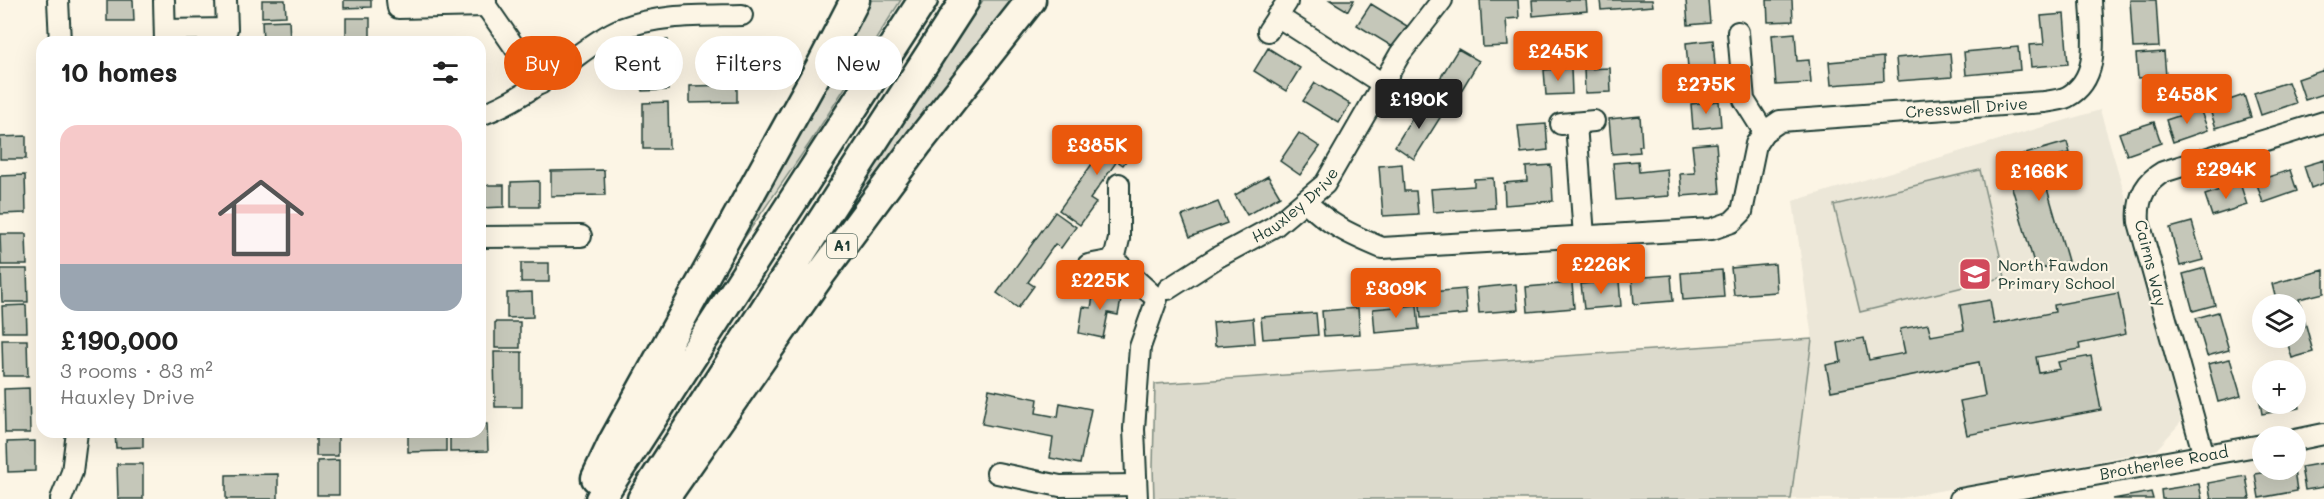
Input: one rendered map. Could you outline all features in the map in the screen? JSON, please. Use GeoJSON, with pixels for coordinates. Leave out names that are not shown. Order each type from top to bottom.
{"type":"FeatureCollection","features":[{"type":"Feature","properties":{"kind":"highway"},"geometry":{"type":"LineString","coordinates":[[586,499],[613,442],[855,0]]}},
{"type":"Feature","properties":{"kind":"highway"},"geometry":{"type":"LineString","coordinates":[[600,499],[924,0]]}},
{"type":"Feature","properties":{"kind":"highway","name":"A1"},"geometry":{"type":"LineString","coordinates":[[642,499],[965,0]]}},
{"type":"Feature","properties":{"kind":"highway","name":"A1"},"geometry":{"type":"LineString","coordinates":[[663,499],[832,260],[919,142],[1031,0]]}},
{"type":"Feature","properties":{"kind":"street"},"geometry":{"type":"LineString","coordinates":[[58,0],[60,36]]}},
{"type":"Feature","properties":{"kind":"street"},"geometry":{"type":"LineString","coordinates":[[164,0],[165,36],[227,29],[226,0]]}},
{"type":"Feature","properties":{"kind":"street"},"geometry":{"type":"LineString","coordinates":[[398,0],[398,8],[486,3],[508,36]]}},
{"type":"Feature","properties":{"kind":"street","name":"Hauxley Drive"},"geometry":{"type":"LineString","coordinates":[[1162,294],[1218,257],[1275,226],[1325,184],[1400,54],[1442,0]]}},
{"type":"Feature","properties":{"kind":"street","name":"Cresswell Drive"},"geometry":{"type":"LineString","coordinates":[[1764,132],[1780,121],[2044,102],[2067,97],[2081,84],[2090,71],[2093,55],[2091,0]]}},
{"type":"Feature","properties":{"kind":"street"},"geometry":{"type":"LineString","coordinates":[[582,53],[618,30],[657,18],[742,15]]}},
{"type":"Feature","properties":{"kind":"street"},"geometry":{"type":"LineString","coordinates":[[1277,16],[1383,84]]}},
{"type":"Feature","properties":{"kind":"street"},"geometry":{"type":"LineString","coordinates":[[1305,201],[1322,218],[1350,234],[1383,248],[1712,229],[1732,222],[1742,212],[1756,144],[1764,132],[1744,100],[1738,32]]}},
{"type":"Feature","properties":{"kind":"street"},"geometry":{"type":"LineString","coordinates":[[486,113],[500,108],[530,90]]}},
{"type":"Feature","properties":{"kind":"street","name":"Cairns Way"},"geometry":{"type":"LineString","coordinates":[[2204,456],[2145,248],[2139,222],[2140,198],[2154,177],[2163,172],[2324,122]]}},
{"type":"Feature","properties":{"kind":"street"},"geometry":{"type":"LineString","coordinates":[[1577,123],[1584,237]]}},
{"type":"Feature","properties":{"kind":"street"},"geometry":{"type":"LineString","coordinates":[[1114,260],[1119,239],[1119,184]]}},
{"type":"Feature","properties":{"kind":"street"},"geometry":{"type":"LineString","coordinates":[[486,237],[581,236]]}},
{"type":"Feature","properties":{"kind":"street"},"geometry":{"type":"LineString","coordinates":[[997,473],[1060,486],[1136,492],[1134,429],[1140,347],[1162,294],[1114,260],[1088,265]]}},
{"type":"Feature","properties":{"kind":"street"},"geometry":{"type":"LineString","coordinates":[[2306,438],[2324,434]]}},
{"type":"Feature","properties":{"kind":"street"},"geometry":{"type":"LineString","coordinates":[[61,499],[72,472],[77,438]]}},
{"type":"Feature","properties":{"kind":"street","name":"Brotherlee Road"},"geometry":{"type":"LineString","coordinates":[[1959,499],[2252,448]]}},
{"type":"Feature","properties":{"kind":"shaded area"},"geometry":{"type":"Polygon","coordinates":[[[869,0],[901,0],[878,36],[850,36],[869,0]]]}},
{"type":"Feature","properties":{"kind":"shaded area"},"geometry":{"type":"Polygon","coordinates":[[[983,0],[1023,0],[828,247],[823,246],[983,0]]]}},
{"type":"Feature","properties":{"kind":"shaded area"},"geometry":{"type":"Polygon","coordinates":[[[822,90],[844,90],[809,144],[743,240],[822,90]]]}},
{"type":"Feature","properties":{"kind":"shaded area","name":"North Fawdon Primary School"},"geometry":{"type":"Polygon","coordinates":[[[2100,110],[2133,222],[2160,326],[2181,422],[2156,450],[1896,499],[1791,499],[1812,339],[1793,201],[2100,110]]]}},
{"type":"Feature","properties":{"kind":"shaded area"},"geometry":{"type":"Polygon","coordinates":[[[1980,170],[2005,277],[1860,312],[1834,205],[1980,170]]]}},
{"type":"Feature","properties":{"kind":"shaded area"},"geometry":{"type":"Polygon","coordinates":[[[1812,339],[1791,499],[1154,499],[1155,384],[1812,339]]]}},
{"type":"Feature","properties":{"kind":"building"},"geometry":{"type":"Polygon","coordinates":[[[107,0],[133,0],[134,21],[107,21],[107,0]]]}},
{"type":"Feature","properties":{"kind":"building"},"geometry":{"type":"Polygon","coordinates":[[[262,0],[285,0],[286,16],[262,17],[262,0]]]}},
{"type":"Feature","properties":{"kind":"building"},"geometry":{"type":"Polygon","coordinates":[[[344,0],[371,0],[371,7],[344,8],[344,0]]]}},
{"type":"Feature","properties":{"kind":"building"},"geometry":{"type":"Polygon","coordinates":[[[1330,0],[1354,0],[1348,11],[1330,0]]]}},
{"type":"Feature","properties":{"kind":"building"},"geometry":{"type":"Polygon","coordinates":[[[1480,0],[1518,0],[1519,18],[1506,19],[1508,46],[1483,47],[1480,0]]]}},
{"type":"Feature","properties":{"kind":"building"},"geometry":{"type":"Polygon","coordinates":[[[1532,0],[1586,0],[1587,11],[1533,16],[1532,0]]]}},
{"type":"Feature","properties":{"kind":"building"},"geometry":{"type":"Polygon","coordinates":[[[1600,0],[1652,0],[1653,6],[1601,10],[1600,0]]]}},
{"type":"Feature","properties":{"kind":"building"},"geometry":{"type":"Polygon","coordinates":[[[1686,0],[1708,0],[1710,23],[1688,25],[1686,0]]]}},
{"type":"Feature","properties":{"kind":"building"},"geometry":{"type":"Polygon","coordinates":[[[1767,0],[1792,0],[1793,21],[1768,22],[1767,0]]]}},
{"type":"Feature","properties":{"kind":"building"},"geometry":{"type":"Polygon","coordinates":[[[2130,0],[2156,0],[2159,47],[2133,48],[2130,0]]]}},
{"type":"Feature","properties":{"kind":"building"},"geometry":{"type":"Polygon","coordinates":[[[1371,4],[1407,26],[1393,47],[1357,25],[1371,4]]]}},
{"type":"Feature","properties":{"kind":"building"},"geometry":{"type":"Polygon","coordinates":[[[2064,14],[2068,64],[2031,67],[2029,45],[2044,44],[2041,16],[2064,14]]]}},
{"type":"Feature","properties":{"kind":"building"},"geometry":{"type":"Polygon","coordinates":[[[346,18],[370,18],[370,36],[346,36],[346,18]]]}},
{"type":"Feature","properties":{"kind":"building"},"geometry":{"type":"Polygon","coordinates":[[[289,20],[290,36],[263,36],[262,21],[289,20]]]}},
{"type":"Feature","properties":{"kind":"building"},"geometry":{"type":"Polygon","coordinates":[[[1795,33],[1797,61],[1809,60],[1811,83],[1776,85],[1772,35],[1795,33]]]}},
{"type":"Feature","properties":{"kind":"building"},"geometry":{"type":"Polygon","coordinates":[[[1713,40],[1717,91],[1690,93],[1686,43],[1713,40]]]}},
{"type":"Feature","properties":{"kind":"building"},"geometry":{"type":"Polygon","coordinates":[[[2018,47],[2020,70],[1966,75],[1964,52],[2018,47]]]}},
{"type":"Feature","properties":{"kind":"building"},"geometry":{"type":"Polygon","coordinates":[[[1268,48],[1300,68],[1286,91],[1254,71],[1268,48]]]}},
{"type":"Feature","properties":{"kind":"building"},"geometry":{"type":"Polygon","coordinates":[[[1458,49],[1479,61],[1452,106],[1431,93],[1458,49]]]}},
{"type":"Feature","properties":{"kind":"building"},"geometry":{"type":"Polygon","coordinates":[[[2164,52],[2166,76],[2138,78],[2136,54],[2164,52]]]}},
{"type":"Feature","properties":{"kind":"building"},"geometry":{"type":"Polygon","coordinates":[[[1950,53],[1952,77],[1898,81],[1896,58],[1950,53]]]}},
{"type":"Feature","properties":{"kind":"building"},"geometry":{"type":"Polygon","coordinates":[[[1883,57],[1884,81],[1831,85],[1829,62],[1883,57]]]}},
{"type":"Feature","properties":{"kind":"building"},"geometry":{"type":"Polygon","coordinates":[[[1571,68],[1572,94],[1546,95],[1544,70],[1571,68]]]}},
{"type":"Feature","properties":{"kind":"building"},"geometry":{"type":"Polygon","coordinates":[[[1610,68],[1611,92],[1585,93],[1584,69],[1610,68]]]}},
{"type":"Feature","properties":{"kind":"building"},"geometry":{"type":"Polygon","coordinates":[[[2324,70],[2324,94],[2305,100],[2298,79],[2324,70]]]}},
{"type":"Feature","properties":{"kind":"building"},"geometry":{"type":"Polygon","coordinates":[[[2288,82],[2296,103],[2261,115],[2254,93],[2288,82]]]}},
{"type":"Feature","properties":{"kind":"building"},"geometry":{"type":"Polygon","coordinates":[[[1315,83],[1350,104],[1339,123],[1303,101],[1315,83]]]}},
{"type":"Feature","properties":{"kind":"building"},"geometry":{"type":"Polygon","coordinates":[[[690,86],[695,86],[695,90],[737,90],[737,102],[690,103],[690,86]]]}},
{"type":"Feature","properties":{"kind":"building"},"geometry":{"type":"Polygon","coordinates":[[[2244,95],[2251,117],[2216,128],[2209,107],[2244,95]]]}},
{"type":"Feature","properties":{"kind":"building"},"geometry":{"type":"Polygon","coordinates":[[[1423,101],[1443,113],[1414,159],[1395,146],[1423,101]]]}},
{"type":"Feature","properties":{"kind":"building"},"geometry":{"type":"Polygon","coordinates":[[[1719,101],[1721,126],[1693,129],[1691,104],[1719,101]]]}},
{"type":"Feature","properties":{"kind":"building"},"geometry":{"type":"Polygon","coordinates":[[[668,102],[669,149],[643,149],[643,103],[668,102]]]}},
{"type":"Feature","properties":{"kind":"building"},"geometry":{"type":"Polygon","coordinates":[[[2200,109],[2208,130],[2173,142],[2166,120],[2200,109]]]}},
{"type":"Feature","properties":{"kind":"building"},"geometry":{"type":"Polygon","coordinates":[[[1640,116],[1642,146],[1639,146],[1640,152],[1612,154],[1609,119],[1640,116]]]}},
{"type":"Feature","properties":{"kind":"building"},"geometry":{"type":"Polygon","coordinates":[[[2154,122],[2161,143],[2127,155],[2119,133],[2154,122]]]}},
{"type":"Feature","properties":{"kind":"building"},"geometry":{"type":"Polygon","coordinates":[[[1546,124],[1548,150],[1521,153],[1518,126],[1546,124]]]}},
{"type":"Feature","properties":{"kind":"building"},"geometry":{"type":"Polygon","coordinates":[[[1117,129],[1138,144],[1123,165],[1117,161],[1090,199],[1096,203],[1080,225],[1059,210],[1117,129]]]}},
{"type":"Feature","properties":{"kind":"building"},"geometry":{"type":"Polygon","coordinates":[[[1299,133],[1320,147],[1300,175],[1280,161],[1299,133]]]}},
{"type":"Feature","properties":{"kind":"building"},"geometry":{"type":"Polygon","coordinates":[[[26,136],[26,159],[0,159],[0,137],[26,136]]]}},
{"type":"Feature","properties":{"kind":"building"},"geometry":{"type":"Polygon","coordinates":[[[2067,142],[2070,153],[2060,155],[2065,173],[2044,178],[2068,261],[2036,270],[2004,160],[2067,142]]]}},
{"type":"Feature","properties":{"kind":"building"},"geometry":{"type":"Polygon","coordinates":[[[1716,143],[1720,193],[1682,196],[1680,174],[1695,173],[1692,145],[1716,143]]]}},
{"type":"Feature","properties":{"kind":"building"},"geometry":{"type":"Polygon","coordinates":[[[2324,160],[2324,183],[2311,188],[2304,166],[2324,160]]]}},
{"type":"Feature","properties":{"kind":"building"},"geometry":{"type":"Polygon","coordinates":[[[1638,161],[1639,172],[1667,169],[1669,196],[1616,200],[1613,163],[1638,161]]]}},
{"type":"Feature","properties":{"kind":"building"},"geometry":{"type":"Polygon","coordinates":[[[1402,164],[1404,191],[1416,191],[1418,214],[1383,216],[1379,166],[1402,164]]]}},
{"type":"Feature","properties":{"kind":"building"},"geometry":{"type":"Polygon","coordinates":[[[1551,165],[1553,201],[1505,205],[1504,183],[1527,181],[1526,167],[1551,165]]]}},
{"type":"Feature","properties":{"kind":"building"},"geometry":{"type":"Polygon","coordinates":[[[604,170],[605,195],[551,196],[551,171],[604,170]]]}},
{"type":"Feature","properties":{"kind":"building"},"geometry":{"type":"Polygon","coordinates":[[[2290,170],[2297,191],[2263,203],[2256,181],[2290,170]]]}},
{"type":"Feature","properties":{"kind":"building"},"geometry":{"type":"Polygon","coordinates":[[[25,175],[26,213],[0,214],[0,176],[25,175]]]}},
{"type":"Feature","properties":{"kind":"building"},"geometry":{"type":"Polygon","coordinates":[[[1268,176],[1280,196],[1247,215],[1235,195],[1268,176]]]}},
{"type":"Feature","properties":{"kind":"building"},"geometry":{"type":"Polygon","coordinates":[[[1493,178],[1495,208],[1433,212],[1431,189],[1474,186],[1474,179],[1493,178]]]}},
{"type":"Feature","properties":{"kind":"building"},"geometry":{"type":"Polygon","coordinates":[[[539,181],[539,207],[511,207],[511,182],[539,181]]]}},
{"type":"Feature","properties":{"kind":"building"},"geometry":{"type":"Polygon","coordinates":[[[2240,183],[2247,205],[2212,216],[2205,195],[2240,183]]]}},
{"type":"Feature","properties":{"kind":"building"},"geometry":{"type":"Polygon","coordinates":[[[486,185],[504,185],[504,207],[486,208],[486,185]]]}},
{"type":"Feature","properties":{"kind":"building"},"geometry":{"type":"Polygon","coordinates":[[[1218,202],[1227,223],[1190,237],[1182,216],[1218,202]]]}},
{"type":"Feature","properties":{"kind":"building"},"geometry":{"type":"Polygon","coordinates":[[[1055,212],[1076,227],[1061,248],[1055,244],[1028,282],[1034,286],[1018,308],[997,293],[1055,212]]]}},
{"type":"Feature","properties":{"kind":"building"},"geometry":{"type":"Polygon","coordinates":[[[2192,222],[2203,260],[2180,266],[2170,228],[2192,222]]]}},
{"type":"Feature","properties":{"kind":"building"},"geometry":{"type":"Polygon","coordinates":[[[0,234],[26,234],[27,265],[1,265],[0,234]]]}},
{"type":"Feature","properties":{"kind":"building"},"geometry":{"type":"Polygon","coordinates":[[[521,263],[549,263],[549,282],[521,282],[521,263]]]}},
{"type":"Feature","properties":{"kind":"building"},"geometry":{"type":"Polygon","coordinates":[[[1775,264],[1777,292],[1734,295],[1731,268],[1775,264]]]}},
{"type":"Feature","properties":{"kind":"building"},"geometry":{"type":"Polygon","coordinates":[[[2205,268],[2215,305],[2193,311],[2183,274],[2205,268]]]}},
{"type":"Feature","properties":{"kind":"building"},"geometry":{"type":"Polygon","coordinates":[[[1,269],[27,269],[28,302],[2,302],[1,269]]]}},
{"type":"Feature","properties":{"kind":"building"},"geometry":{"type":"Polygon","coordinates":[[[1722,270],[1724,297],[1683,300],[1681,273],[1722,270]]]}},
{"type":"Feature","properties":{"kind":"building"},"geometry":{"type":"Polygon","coordinates":[[[2324,270],[2324,293],[2306,297],[2306,294],[2274,294],[2272,284],[2324,270]]]}},
{"type":"Feature","properties":{"kind":"building"},"geometry":{"type":"Polygon","coordinates":[[[1671,275],[1673,301],[1634,304],[1632,278],[1671,275]]]}},
{"type":"Feature","properties":{"kind":"building"},"geometry":{"type":"Polygon","coordinates":[[[1619,281],[1621,306],[1584,309],[1581,284],[1619,281]]]}},
{"type":"Feature","properties":{"kind":"building"},"geometry":{"type":"Polygon","coordinates":[[[1572,283],[1574,308],[1528,312],[1526,287],[1572,283]]]}},
{"type":"Feature","properties":{"kind":"building"},"geometry":{"type":"Polygon","coordinates":[[[1516,284],[1518,310],[1479,313],[1477,288],[1516,284]]]}},
{"type":"Feature","properties":{"kind":"building"},"geometry":{"type":"Polygon","coordinates":[[[1095,285],[1123,290],[1118,315],[1108,313],[1103,338],[1079,333],[1083,307],[1091,308],[1095,285]]]}},
{"type":"Feature","properties":{"kind":"building"},"geometry":{"type":"Polygon","coordinates":[[[1465,289],[1467,314],[1421,318],[1419,293],[1465,289]]]}},
{"type":"Feature","properties":{"kind":"building"},"geometry":{"type":"Polygon","coordinates":[[[532,292],[533,317],[507,318],[507,293],[532,292]]]}},
{"type":"Feature","properties":{"kind":"building"},"geometry":{"type":"Polygon","coordinates":[[[2118,293],[2126,334],[2079,344],[2080,349],[2036,357],[2039,373],[2060,369],[2058,362],[2091,356],[2101,410],[1967,435],[1960,401],[1985,396],[1979,362],[1831,391],[1826,365],[1841,362],[1838,343],[1864,338],[1869,360],[1905,353],[1900,329],[1928,324],[1931,336],[1964,330],[1960,305],[1990,300],[1994,324],[2055,312],[2054,305],[2118,293]]]}},
{"type":"Feature","properties":{"kind":"building"},"geometry":{"type":"Polygon","coordinates":[[[26,305],[27,332],[3,332],[2,306],[26,305]]]}},
{"type":"Feature","properties":{"kind":"building"},"geometry":{"type":"Polygon","coordinates":[[[1417,305],[1419,329],[1375,333],[1373,309],[1417,305]]]}},
{"type":"Feature","properties":{"kind":"building"},"geometry":{"type":"Polygon","coordinates":[[[1358,308],[1360,334],[1324,336],[1322,311],[1358,308]]]}},
{"type":"Feature","properties":{"kind":"building"},"geometry":{"type":"Polygon","coordinates":[[[2218,312],[2229,350],[2207,356],[2196,318],[2218,312]]]}},
{"type":"Feature","properties":{"kind":"building"},"geometry":{"type":"Polygon","coordinates":[[[1316,313],[1318,335],[1263,339],[1261,317],[1316,313]]]}},
{"type":"Feature","properties":{"kind":"building"},"geometry":{"type":"Polygon","coordinates":[[[1253,318],[1255,343],[1215,346],[1213,322],[1253,318]]]}},
{"type":"Feature","properties":{"kind":"building"},"geometry":{"type":"Polygon","coordinates":[[[495,322],[520,322],[520,348],[495,348],[495,322]]]}},
{"type":"Feature","properties":{"kind":"building"},"geometry":{"type":"Polygon","coordinates":[[[2306,326],[2313,352],[2292,358],[2289,348],[2306,348],[2306,326]]]}},
{"type":"Feature","properties":{"kind":"building"},"geometry":{"type":"Polygon","coordinates":[[[2,340],[27,340],[28,376],[3,376],[2,340]]]}},
{"type":"Feature","properties":{"kind":"building"},"geometry":{"type":"Polygon","coordinates":[[[494,352],[522,352],[522,407],[495,407],[494,352]]]}},
{"type":"Feature","properties":{"kind":"building"},"geometry":{"type":"Polygon","coordinates":[[[2230,359],[2241,396],[2218,402],[2208,364],[2230,359]]]}},
{"type":"Feature","properties":{"kind":"building"},"geometry":{"type":"Polygon","coordinates":[[[29,388],[30,433],[5,433],[4,389],[29,388]]]}},
{"type":"Feature","properties":{"kind":"building"},"geometry":{"type":"Polygon","coordinates":[[[989,389],[1038,399],[1036,413],[1058,417],[1060,403],[1091,409],[1080,464],[1050,458],[1053,438],[982,424],[989,389]]]}},
{"type":"Feature","properties":{"kind":"building"},"geometry":{"type":"Polygon","coordinates":[[[487,424],[488,451],[450,452],[450,438],[486,438],[487,424]]]}},
{"type":"Feature","properties":{"kind":"building"},"geometry":{"type":"Polygon","coordinates":[[[115,438],[143,438],[143,447],[116,448],[115,438]]]}},
{"type":"Feature","properties":{"kind":"building"},"geometry":{"type":"Polygon","coordinates":[[[316,438],[338,438],[338,456],[316,456],[316,438]]]}},
{"type":"Feature","properties":{"kind":"building"},"geometry":{"type":"Polygon","coordinates":[[[408,438],[446,438],[446,451],[408,452],[408,438]]]}},
{"type":"Feature","properties":{"kind":"building"},"geometry":{"type":"Polygon","coordinates":[[[35,441],[35,471],[8,472],[7,442],[35,441]]]}},
{"type":"Feature","properties":{"kind":"building"},"geometry":{"type":"Polygon","coordinates":[[[339,460],[339,495],[317,495],[317,461],[339,460]]]}},
{"type":"Feature","properties":{"kind":"building"},"geometry":{"type":"Polygon","coordinates":[[[2324,463],[2324,487],[2305,490],[2303,480],[2306,480],[2306,466],[2324,463]]]}},
{"type":"Feature","properties":{"kind":"building"},"geometry":{"type":"Polygon","coordinates":[[[117,464],[143,464],[143,499],[118,499],[117,464]]]}},
{"type":"Feature","properties":{"kind":"building"},"geometry":{"type":"Polygon","coordinates":[[[278,474],[278,499],[226,499],[226,475],[278,474]]]}},
{"type":"Feature","properties":{"kind":"building"},"geometry":{"type":"Polygon","coordinates":[[[2246,476],[2250,499],[2211,499],[2208,483],[2246,476]]]}},
{"type":"Feature","properties":{"kind":"building"},"geometry":{"type":"Polygon","coordinates":[[[2256,480],[2295,480],[2297,491],[2259,498],[2256,480]]]}},
{"type":"Feature","properties":{"kind":"building"},"geometry":{"type":"Polygon","coordinates":[[[2199,484],[2202,499],[2162,499],[2161,490],[2199,484]]]}},
{"type":"Feature","properties":{"kind":"building"},"geometry":{"type":"Polygon","coordinates":[[[2151,492],[2153,499],[2113,499],[2151,492]]]}},
{"type":"Feature","properties":{"kind":"place","name":"North Fawdon Primary School"},"geometry":{"type":"Point","coordinates":[1975,274]}}]}
